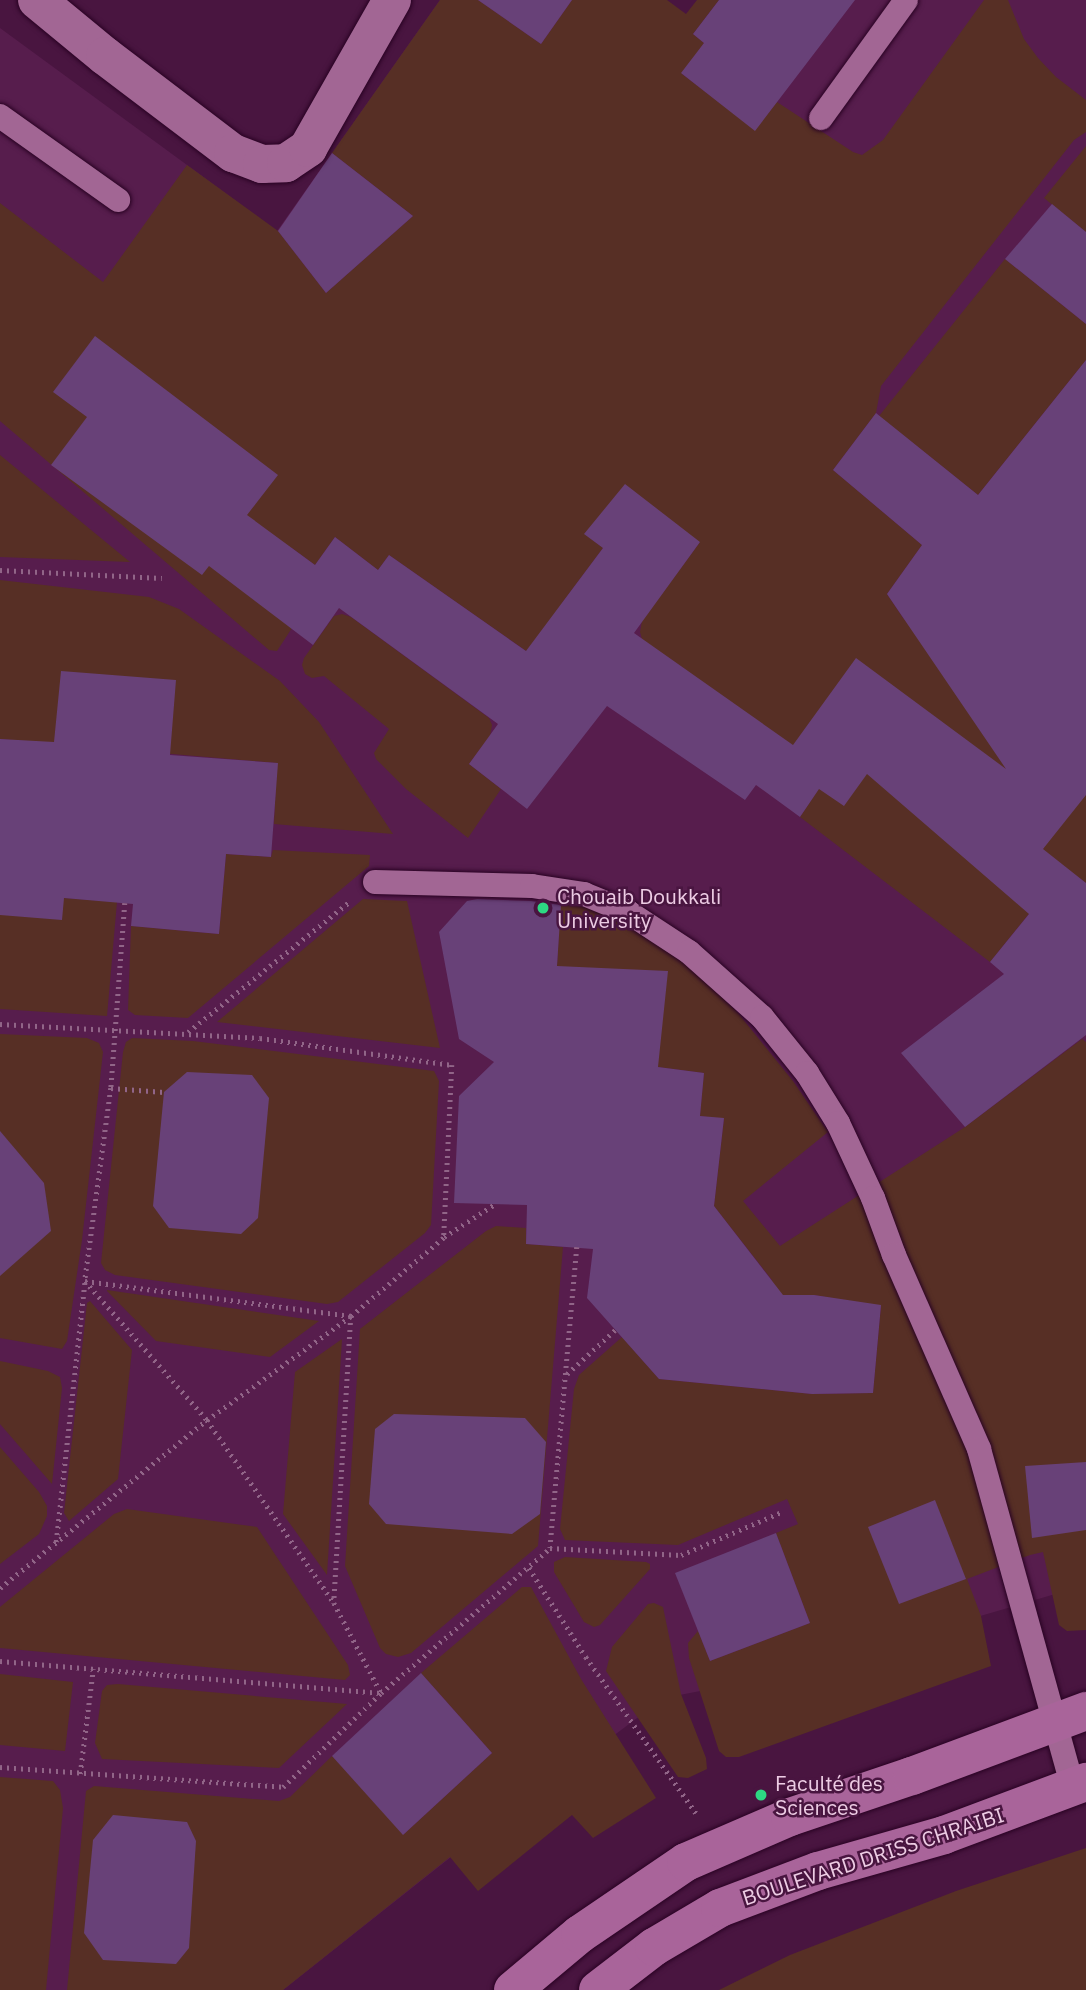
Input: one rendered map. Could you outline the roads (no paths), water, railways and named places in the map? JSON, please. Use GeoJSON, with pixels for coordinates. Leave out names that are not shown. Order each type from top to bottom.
{"type":"FeatureCollection","features":[{"type":"Feature","properties":{"kind":"main road"},"geometry":{"type":"LineString","coordinates":[[513,1990],[580,1934],[686,1862],[790,1817],[912,1776],[1071,1716]]}},
{"type":"Feature","properties":{"kind":"main road","name":"BOULEVARD DRISS CHRAIBI"},"geometry":{"type":"LineString","coordinates":[[598,1990],[654,1947],[720,1908],[818,1871],[944,1835],[1079,1785]]}},
{"type":"Feature","properties":{"kind":"street"},"geometry":{"type":"LineString","coordinates":[[37,0],[105,56],[233,153],[261,164],[286,163],[308,148],[392,0]]}},
{"type":"Feature","properties":{"kind":"lane"},"geometry":{"type":"LineString","coordinates":[[821,118],[906,0]]}},
{"type":"Feature","properties":{"kind":"lane"},"geometry":{"type":"LineString","coordinates":[[0,116],[118,200]]}},
{"type":"Feature","properties":{"kind":"lane"},"geometry":{"type":"LineString","coordinates":[[375,882],[532,886],[584,894],[628,912],[689,953],[762,1017],[807,1073],[838,1124],[873,1198],[894,1255],[979,1449],[1071,1716],[1079,1785]]}},
{"type":"Feature","properties":{"kind":"place","name":"Chouaib Doukkali University"},"geometry":{"type":"Point","coordinates":[543,908]}},
{"type":"Feature","properties":{"kind":"place","name":"Faculté des Sciences"},"geometry":{"type":"Point","coordinates":[761,1795]}}]}
